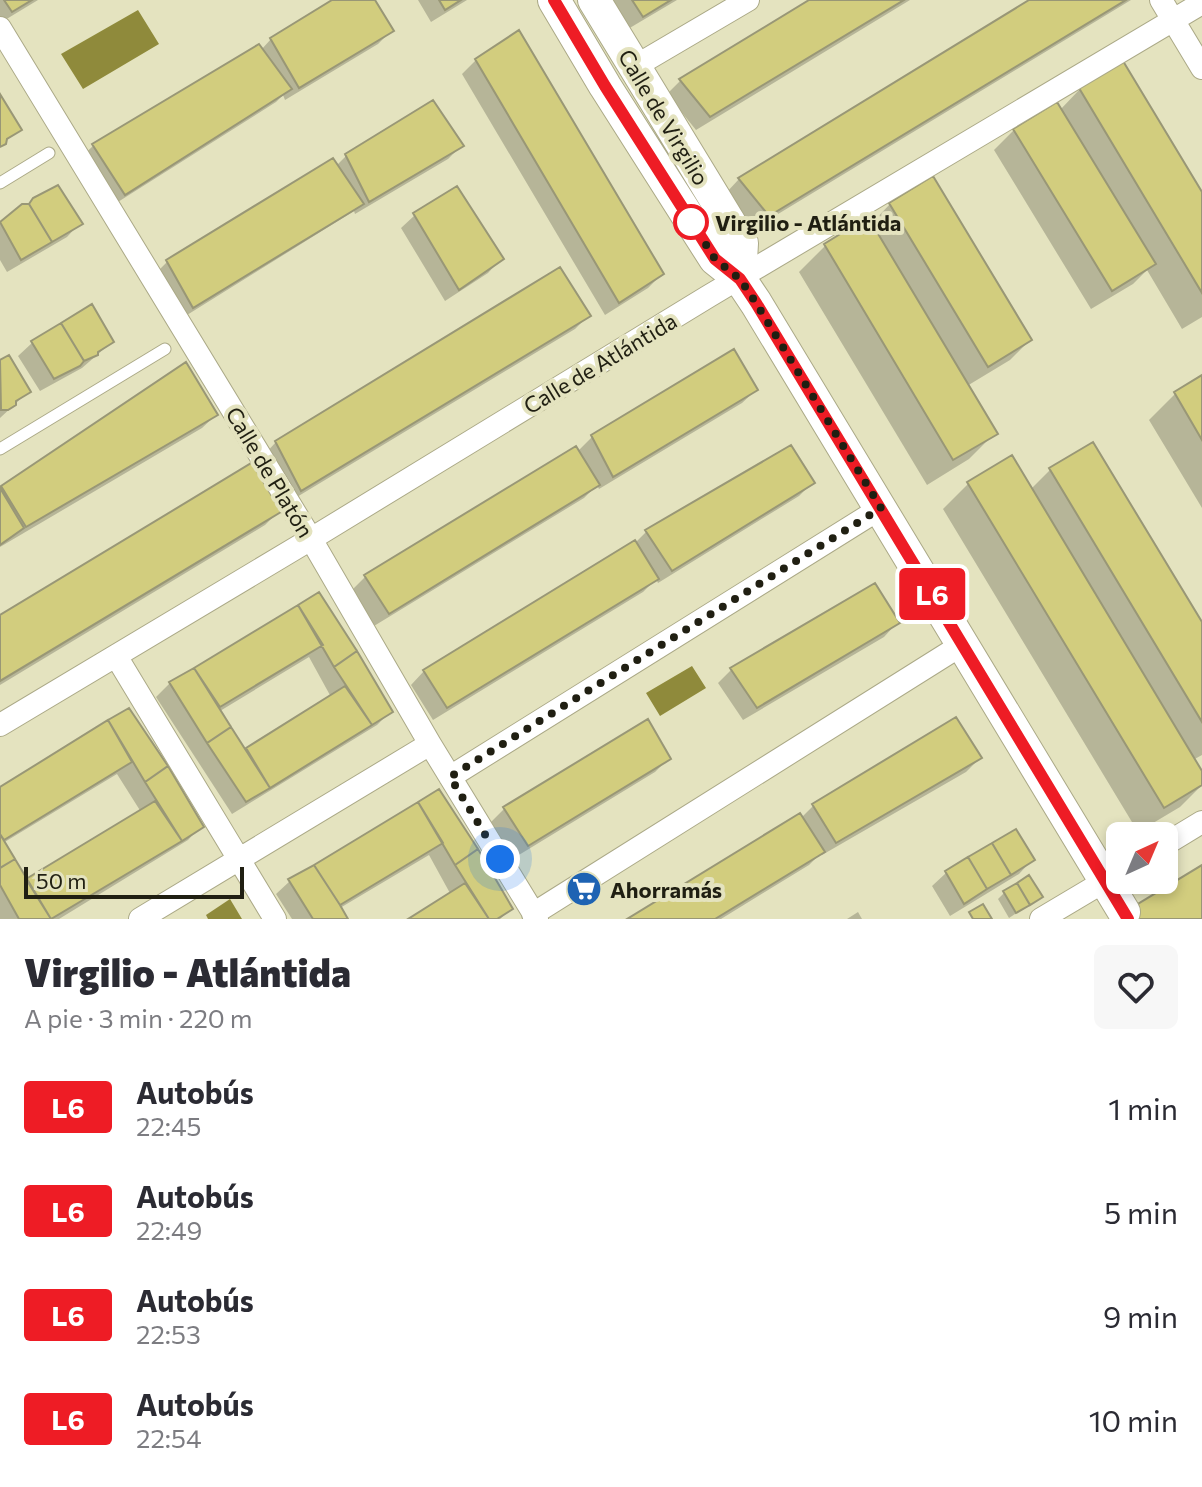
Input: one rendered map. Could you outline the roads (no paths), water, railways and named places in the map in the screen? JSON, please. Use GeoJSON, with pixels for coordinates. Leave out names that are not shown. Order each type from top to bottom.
{"type":"FeatureCollection","features":[{"type":"Feature","properties":{"kind":"street","name":"Calle de Virgilio"},"geometry":{"type":"LineString","coordinates":[[554,0],[715,259],[740,279],[963,644],[1106,865]]}},
{"type":"Feature","properties":{"kind":"street","name":"Calle de Virgilio"},"geometry":{"type":"LineString","coordinates":[[594,0],[742,243],[740,279]]}},
{"type":"Feature","properties":{"kind":"street"},"geometry":{"type":"LineString","coordinates":[[634,67],[748,0]]}},
{"type":"Feature","properties":{"kind":"street"},"geometry":{"type":"LineString","coordinates":[[1161,0],[1202,68]]}},
{"type":"Feature","properties":{"kind":"street","name":"Calle de Atlántida"},"geometry":{"type":"LineString","coordinates":[[0,725],[1202,3]]}},
{"type":"Feature","properties":{"kind":"street","name":"Calle de Platón"},"geometry":{"type":"LineString","coordinates":[[0,28],[311,539],[430,744],[535,916]]}},
{"type":"Feature","properties":{"kind":"street"},"geometry":{"type":"LineString","coordinates":[[450,777],[881,508]]}},
{"type":"Feature","properties":{"kind":"street"},"geometry":{"type":"LineString","coordinates":[[535,916],[963,644]]}},
{"type":"Feature","properties":{"kind":"street"},"geometry":{"type":"LineString","coordinates":[[116,656],[275,919]]}},
{"type":"Feature","properties":{"kind":"street"},"geometry":{"type":"LineString","coordinates":[[140,919],[430,744]]}},
{"type":"Feature","properties":{"kind":"street"},"geometry":{"type":"LineString","coordinates":[[1178,837],[1202,822]]}},
{"type":"Feature","properties":{"kind":"street"},"geometry":{"type":"LineString","coordinates":[[1041,919],[1106,880]]}},
{"type":"Feature","properties":{"kind":"street","name":"Calle de Virgilio"},"geometry":{"type":"LineString","coordinates":[[1118,894],[1124,912]]}},
{"type":"Feature","properties":{"kind":"lane"},"geometry":{"type":"LineString","coordinates":[[0,183],[49,153]]}},
{"type":"Feature","properties":{"kind":"lane"},"geometry":{"type":"LineString","coordinates":[[0,449],[165,349]]}},
{"type":"Feature","properties":{"kind":"place","name":"Virgilio - Atlántida"},"geometry":{"type":"Point","coordinates":[691,222]}},
{"type":"Feature","properties":{"kind":"place","name":"Ahorramás"},"geometry":{"type":"Point","coordinates":[584,889]}}]}
